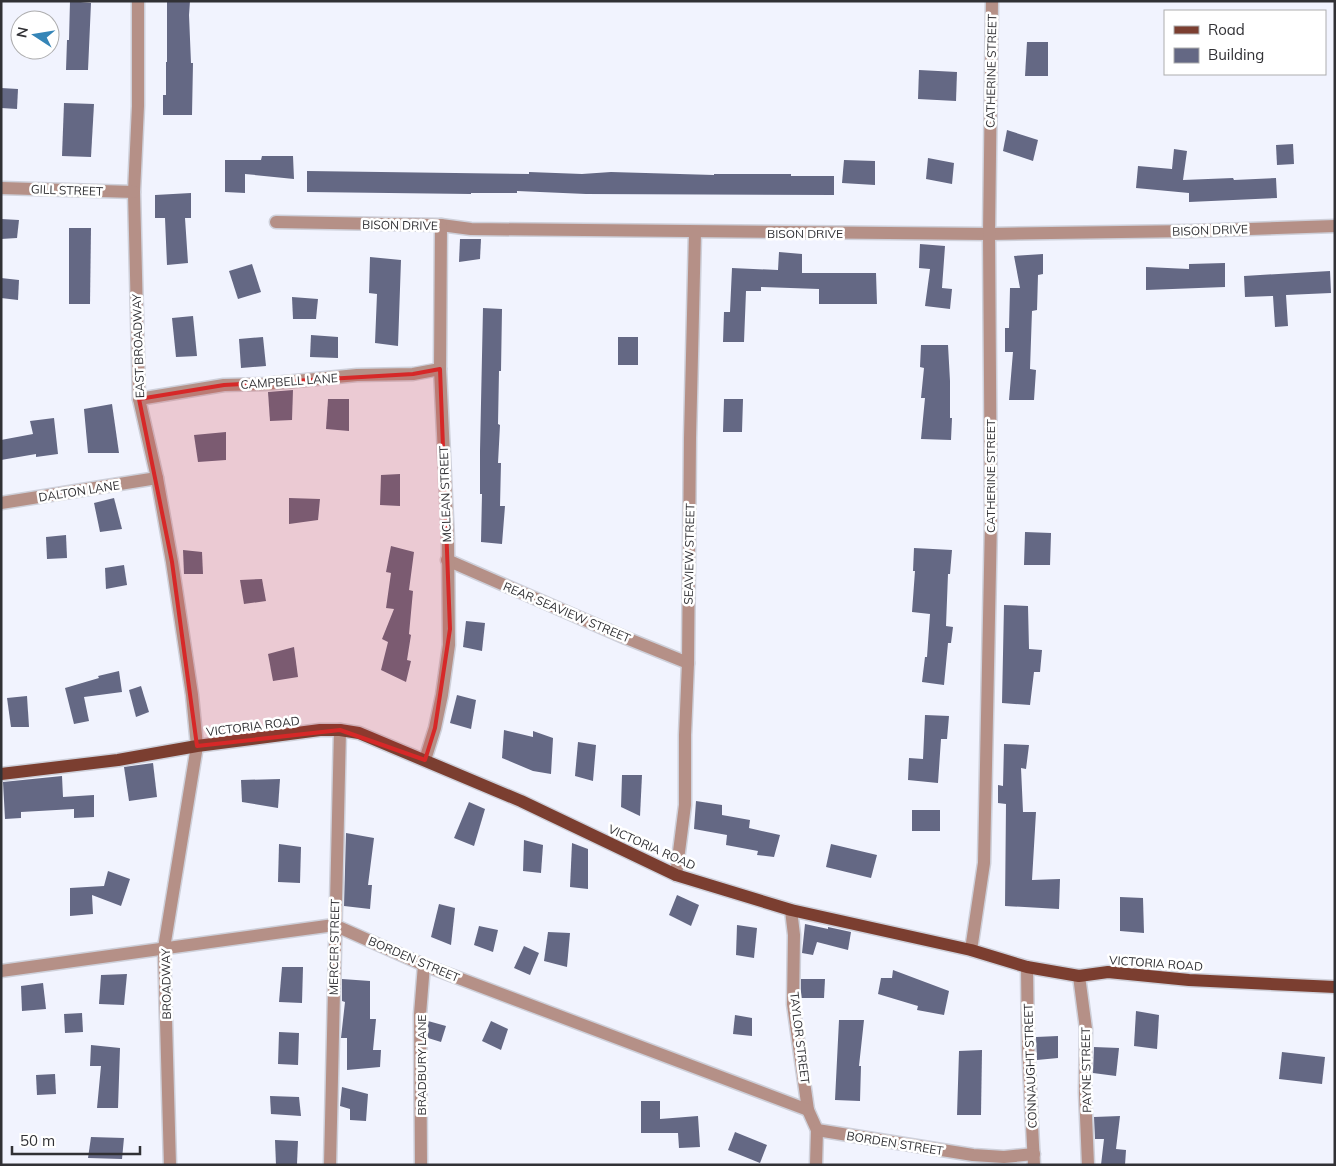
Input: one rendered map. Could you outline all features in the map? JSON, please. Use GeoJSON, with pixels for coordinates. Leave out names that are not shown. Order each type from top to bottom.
{"type":"FeatureCollection","features":[{"type":"Feature","properties":{"kind":"main road","name":"VICTORIA ROAD"},"geometry":{"type":"LineString","coordinates":[[1,774],[118,760],[198,746],[320,730],[340,730],[359,733],[521,801],[676,875],[791,910],[970,950],[1027,967],[1079,976],[1108,972],[1189,980],[1335,987]]}},
{"type":"Feature","properties":{"kind":"street","name":"EAST BROADWAY"},"geometry":{"type":"LineString","coordinates":[[138,1],[138,106],[134,192],[139,399],[157,478],[187,659],[198,746]]}},
{"type":"Feature","properties":{"kind":"street","name":"CATHERINE STREET"},"geometry":{"type":"LineString","coordinates":[[970,950],[984,854],[991,520],[989,234],[992,1]]}},
{"type":"Feature","properties":{"kind":"street","name":"GILL STREET"},"geometry":{"type":"LineString","coordinates":[[1,188],[134,192]]}},
{"type":"Feature","properties":{"kind":"street","name":"BISON DRIVE"},"geometry":{"type":"LineString","coordinates":[[276,222],[441,225],[470,229],[989,234],[1335,226]]}},
{"type":"Feature","properties":{"kind":"street","name":"MCLEAN STREET"},"geometry":{"type":"LineString","coordinates":[[425,760],[435,728],[442,695],[449,644],[450,595],[440,369],[441,225]]}},
{"type":"Feature","properties":{"kind":"street","name":"SEAVIEW STREET"},"geometry":{"type":"LineString","coordinates":[[676,875],[684,819],[688,663],[690,438],[696,232]]}},
{"type":"Feature","properties":{"kind":"street","name":"CAMPBELL LANE"},"geometry":{"type":"LineString","coordinates":[[139,399],[224,385],[265,384],[357,375],[413,374],[440,369]]}},
{"type":"Feature","properties":{"kind":"street","name":"DALTON LANE"},"geometry":{"type":"LineString","coordinates":[[1,503],[157,478]]}},
{"type":"Feature","properties":{"kind":"street","name":"REAR SEAVIEW STREET"},"geometry":{"type":"LineString","coordinates":[[447,560],[688,663]]}},
{"type":"Feature","properties":{"kind":"street","name":"MERCER STREET"},"geometry":{"type":"LineString","coordinates":[[330,1165],[334,925],[340,730]]}},
{"type":"Feature","properties":{"kind":"street","name":"BROADWAY"},"geometry":{"type":"LineString","coordinates":[[170,1165],[164,948],[198,746]]}},
{"type":"Feature","properties":{"kind":"street","name":"TAYLOR STREET"},"geometry":{"type":"LineString","coordinates":[[791,910],[794,935],[793,1004],[808,1110],[817,1130],[816,1165]]}},
{"type":"Feature","properties":{"kind":"street"},"geometry":{"type":"LineString","coordinates":[[1,971],[334,925]]}},
{"type":"Feature","properties":{"kind":"street","name":"BORDEN STREET"},"geometry":{"type":"LineString","coordinates":[[334,925],[424,965],[808,1110]]}},
{"type":"Feature","properties":{"kind":"street","name":"BRADBURY LANE"},"geometry":{"type":"LineString","coordinates":[[421,1165],[420,1014],[424,965]]}},
{"type":"Feature","properties":{"kind":"street","name":"CONNAUGHT STREET"},"geometry":{"type":"LineString","coordinates":[[1027,967],[1028,1045],[1034,1159]]}},
{"type":"Feature","properties":{"kind":"street","name":"PAYNE STREET"},"geometry":{"type":"LineString","coordinates":[[1079,976],[1086,1029],[1085,1092],[1088,1165]]}},
{"type":"Feature","properties":{"kind":"street","name":"BORDEN STREET"},"geometry":{"type":"LineString","coordinates":[[817,1130],[973,1155],[1034,1159]]}},
{"type":"Feature","properties":{"kind":"highlighted area"},"geometry":{"type":"Polygon","coordinates":[[[440,369],[450,629],[435,728],[425,760],[340,730],[197,746],[172,562],[139,399],[224,385],[413,374],[440,369]]]}},
{"type":"Feature","properties":{"kind":"building"},"geometry":{"type":"Polygon","coordinates":[[[70,1],[91,3],[88,70],[66,70],[70,1]]]}},
{"type":"Feature","properties":{"kind":"building"},"geometry":{"type":"Polygon","coordinates":[[[167,1],[190,1],[191,63],[193,63],[192,115],[163,115],[163,95],[166,95],[167,1]]]}},
{"type":"Feature","properties":{"kind":"building"},"geometry":{"type":"Polygon","coordinates":[[[1027,42],[1048,42],[1048,76],[1025,76],[1027,42]]]}},
{"type":"Feature","properties":{"kind":"building"},"geometry":{"type":"Polygon","coordinates":[[[919,70],[957,72],[956,101],[918,99],[919,70]]]}},
{"type":"Feature","properties":{"kind":"building"},"geometry":{"type":"Polygon","coordinates":[[[1,88],[18,89],[17,109],[1,108],[1,88]]]}},
{"type":"Feature","properties":{"kind":"building"},"geometry":{"type":"Polygon","coordinates":[[[64,103],[94,104],[91,157],[62,156],[64,103]]]}},
{"type":"Feature","properties":{"kind":"building"},"geometry":{"type":"Polygon","coordinates":[[[1007,130],[1038,140],[1033,161],[1003,151],[1007,130]]]}},
{"type":"Feature","properties":{"kind":"building"},"geometry":{"type":"Polygon","coordinates":[[[1293,144],[1294,164],[1277,165],[1276,145],[1293,144]]]}},
{"type":"Feature","properties":{"kind":"building"},"geometry":{"type":"Polygon","coordinates":[[[1174,149],[1187,151],[1183,180],[1276,178],[1277,198],[1189,202],[1189,193],[1136,188],[1138,166],[1172,169],[1174,149]]]}},
{"type":"Feature","properties":{"kind":"building"},"geometry":{"type":"Polygon","coordinates":[[[262,156],[293,156],[294,179],[245,174],[245,193],[225,192],[225,160],[261,160],[262,156]]]}},
{"type":"Feature","properties":{"kind":"building"},"geometry":{"type":"Polygon","coordinates":[[[928,158],[954,163],[952,184],[926,179],[928,158]]]}},
{"type":"Feature","properties":{"kind":"building"},"geometry":{"type":"Polygon","coordinates":[[[844,160],[875,161],[875,185],[842,183],[844,160]]]}},
{"type":"Feature","properties":{"kind":"building"},"geometry":{"type":"Polygon","coordinates":[[[307,171],[529,174],[529,172],[582,174],[611,172],[714,175],[791,174],[791,176],[834,176],[834,195],[586,194],[517,191],[517,193],[471,194],[307,192],[307,171]]]}},
{"type":"Feature","properties":{"kind":"building"},"geometry":{"type":"Polygon","coordinates":[[[191,193],[191,218],[185,218],[188,263],[167,265],[165,218],[155,218],[155,195],[191,193]]]}},
{"type":"Feature","properties":{"kind":"building"},"geometry":{"type":"Polygon","coordinates":[[[1,219],[19,220],[17,238],[1,239],[1,219]]]}},
{"type":"Feature","properties":{"kind":"building"},"geometry":{"type":"Polygon","coordinates":[[[69,228],[91,228],[90,304],[69,304],[69,228]]]}},
{"type":"Feature","properties":{"kind":"building"},"geometry":{"type":"Polygon","coordinates":[[[460,239],[481,239],[480,259],[459,262],[460,239]]]}},
{"type":"Feature","properties":{"kind":"building"},"geometry":{"type":"Polygon","coordinates":[[[920,244],[945,246],[942,288],[952,289],[950,309],[925,306],[930,269],[919,268],[920,244]]]}},
{"type":"Feature","properties":{"kind":"building"},"geometry":{"type":"Polygon","coordinates":[[[779,252],[802,254],[802,273],[876,273],[877,304],[819,304],[819,289],[761,287],[761,291],[746,291],[744,342],[723,342],[724,312],[730,312],[732,268],[778,270],[779,252]]]}},
{"type":"Feature","properties":{"kind":"building"},"geometry":{"type":"Polygon","coordinates":[[[1043,254],[1043,274],[1038,275],[1037,310],[1032,311],[1030,369],[1036,370],[1034,400],[1009,400],[1013,352],[1005,352],[1005,328],[1009,328],[1010,288],[1020,288],[1014,256],[1043,254]]]}},
{"type":"Feature","properties":{"kind":"building"},"geometry":{"type":"Polygon","coordinates":[[[370,257],[401,260],[398,346],[375,343],[377,294],[369,293],[370,257]]]}},
{"type":"Feature","properties":{"kind":"building"},"geometry":{"type":"Polygon","coordinates":[[[1225,263],[1225,287],[1146,290],[1146,267],[1189,269],[1189,264],[1225,263]]]}},
{"type":"Feature","properties":{"kind":"building"},"geometry":{"type":"Polygon","coordinates":[[[252,264],[261,292],[238,299],[229,271],[252,264]]]}},
{"type":"Feature","properties":{"kind":"building"},"geometry":{"type":"Polygon","coordinates":[[[1330,271],[1331,293],[1286,295],[1288,326],[1275,327],[1273,296],[1245,297],[1244,276],[1330,271]]]}},
{"type":"Feature","properties":{"kind":"building"},"geometry":{"type":"Polygon","coordinates":[[[1,278],[19,280],[18,300],[1,298],[1,278]]]}},
{"type":"Feature","properties":{"kind":"building"},"geometry":{"type":"Polygon","coordinates":[[[292,297],[318,299],[316,319],[293,319],[292,297]]]}},
{"type":"Feature","properties":{"kind":"building"},"geometry":{"type":"Polygon","coordinates":[[[483,308],[502,309],[498,463],[501,463],[500,506],[505,506],[502,544],[481,542],[482,494],[480,494],[480,451],[483,308]]]}},
{"type":"Feature","properties":{"kind":"building"},"geometry":{"type":"Polygon","coordinates":[[[193,316],[197,356],[176,357],[172,318],[193,316]]]}},
{"type":"Feature","properties":{"kind":"building"},"geometry":{"type":"Polygon","coordinates":[[[311,335],[338,337],[338,358],[310,357],[311,335]]]}},
{"type":"Feature","properties":{"kind":"building"},"geometry":{"type":"Polygon","coordinates":[[[263,337],[266,366],[241,368],[239,339],[263,337]]]}},
{"type":"Feature","properties":{"kind":"building"},"geometry":{"type":"Polygon","coordinates":[[[618,337],[638,337],[638,365],[618,365],[618,337]]]}},
{"type":"Feature","properties":{"kind":"building"},"geometry":{"type":"Polygon","coordinates":[[[921,345],[948,345],[950,418],[952,418],[951,440],[921,439],[925,398],[921,398],[924,368],[920,367],[921,345]]]}},
{"type":"Feature","properties":{"kind":"building"},"geometry":{"type":"Polygon","coordinates":[[[293,390],[292,420],[270,421],[268,392],[293,390]]]}},
{"type":"Feature","properties":{"kind":"building"},"geometry":{"type":"Polygon","coordinates":[[[328,399],[349,399],[349,431],[326,429],[328,399]]]}},
{"type":"Feature","properties":{"kind":"building"},"geometry":{"type":"Polygon","coordinates":[[[724,399],[743,399],[742,432],[723,432],[724,399]]]}},
{"type":"Feature","properties":{"kind":"building"},"geometry":{"type":"Polygon","coordinates":[[[112,404],[119,453],[88,453],[84,409],[112,404]]]}},
{"type":"Feature","properties":{"kind":"building"},"geometry":{"type":"Polygon","coordinates":[[[54,418],[58,454],[36,457],[36,454],[1,460],[1,440],[33,434],[30,421],[54,418]]]}},
{"type":"Feature","properties":{"kind":"building"},"geometry":{"type":"Polygon","coordinates":[[[226,432],[226,460],[198,462],[194,435],[226,432]]]}},
{"type":"Feature","properties":{"kind":"building"},"geometry":{"type":"Polygon","coordinates":[[[400,474],[400,506],[380,505],[381,475],[400,474]]]}},
{"type":"Feature","properties":{"kind":"building"},"geometry":{"type":"Polygon","coordinates":[[[114,498],[122,529],[100,532],[94,503],[114,498]]]}},
{"type":"Feature","properties":{"kind":"building"},"geometry":{"type":"Polygon","coordinates":[[[289,498],[320,499],[318,520],[289,524],[289,498]]]}},
{"type":"Feature","properties":{"kind":"building"},"geometry":{"type":"Polygon","coordinates":[[[1025,532],[1051,533],[1050,565],[1024,565],[1025,532]]]}},
{"type":"Feature","properties":{"kind":"building"},"geometry":{"type":"Polygon","coordinates":[[[66,535],[67,558],[47,559],[46,537],[66,535]]]}},
{"type":"Feature","properties":{"kind":"building"},"geometry":{"type":"Polygon","coordinates":[[[391,546],[414,552],[409,590],[413,591],[409,634],[411,635],[407,660],[411,661],[406,682],[381,670],[388,642],[382,639],[394,609],[386,608],[391,573],[386,572],[391,546]]]}},
{"type":"Feature","properties":{"kind":"building"},"geometry":{"type":"Polygon","coordinates":[[[914,548],[952,550],[950,574],[948,574],[946,626],[953,627],[951,643],[948,643],[944,685],[922,682],[925,657],[927,657],[930,614],[912,612],[915,571],[913,571],[914,548]]]}},
{"type":"Feature","properties":{"kind":"building"},"geometry":{"type":"Polygon","coordinates":[[[183,550],[202,552],[203,574],[184,574],[183,550]]]}},
{"type":"Feature","properties":{"kind":"building"},"geometry":{"type":"Polygon","coordinates":[[[124,565],[127,585],[106,589],[105,568],[124,565]]]}},
{"type":"Feature","properties":{"kind":"building"},"geometry":{"type":"Polygon","coordinates":[[[262,579],[266,601],[244,604],[240,580],[262,579]]]}},
{"type":"Feature","properties":{"kind":"building"},"geometry":{"type":"Polygon","coordinates":[[[1004,605],[1028,606],[1029,649],[1042,650],[1040,672],[1034,672],[1030,705],[1002,703],[1004,605]]]}},
{"type":"Feature","properties":{"kind":"building"},"geometry":{"type":"Polygon","coordinates":[[[466,621],[485,623],[482,651],[463,647],[466,621]]]}},
{"type":"Feature","properties":{"kind":"building"},"geometry":{"type":"Polygon","coordinates":[[[294,647],[298,677],[273,681],[268,654],[294,647]]]}},
{"type":"Feature","properties":{"kind":"building"},"geometry":{"type":"Polygon","coordinates":[[[119,671],[122,692],[84,697],[89,721],[74,724],[65,688],[99,678],[98,676],[119,671]]]}},
{"type":"Feature","properties":{"kind":"building"},"geometry":{"type":"Polygon","coordinates":[[[141,686],[149,712],[136,717],[129,690],[141,686]]]}},
{"type":"Feature","properties":{"kind":"building"},"geometry":{"type":"Polygon","coordinates":[[[457,695],[476,700],[471,729],[450,723],[457,695]]]}},
{"type":"Feature","properties":{"kind":"building"},"geometry":{"type":"Polygon","coordinates":[[[27,696],[29,727],[11,727],[7,698],[27,696]]]}},
{"type":"Feature","properties":{"kind":"building"},"geometry":{"type":"Polygon","coordinates":[[[925,715],[949,716],[947,739],[941,739],[938,783],[908,780],[909,758],[923,759],[925,715]]]}},
{"type":"Feature","properties":{"kind":"building"},"geometry":{"type":"Polygon","coordinates":[[[504,730],[533,737],[533,731],[553,738],[551,774],[533,771],[502,758],[504,730]]]}},
{"type":"Feature","properties":{"kind":"building"},"geometry":{"type":"Polygon","coordinates":[[[578,742],[596,745],[593,781],[575,776],[578,742]]]}},
{"type":"Feature","properties":{"kind":"building"},"geometry":{"type":"Polygon","coordinates":[[[1004,744],[1029,745],[1026,769],[1021,768],[1023,812],[1036,812],[1032,880],[1060,879],[1059,909],[1005,906],[1006,804],[998,803],[998,785],[1003,786],[1004,744]]]}},
{"type":"Feature","properties":{"kind":"building"},"geometry":{"type":"Polygon","coordinates":[[[153,763],[157,797],[129,801],[124,767],[153,763]]]}},
{"type":"Feature","properties":{"kind":"building"},"geometry":{"type":"Polygon","coordinates":[[[622,775],[642,775],[640,816],[621,807],[622,775]]]}},
{"type":"Feature","properties":{"kind":"building"},"geometry":{"type":"Polygon","coordinates":[[[62,776],[63,797],[94,795],[94,817],[74,818],[74,809],[21,812],[21,818],[5,819],[3,782],[62,776]]]}},
{"type":"Feature","properties":{"kind":"building"},"geometry":{"type":"Polygon","coordinates":[[[280,779],[278,808],[242,802],[241,780],[280,779]]]}},
{"type":"Feature","properties":{"kind":"building"},"geometry":{"type":"Polygon","coordinates":[[[696,801],[722,805],[722,815],[750,820],[749,828],[780,835],[774,857],[757,855],[758,851],[726,845],[727,835],[694,829],[696,801]]]}},
{"type":"Feature","properties":{"kind":"building"},"geometry":{"type":"Polygon","coordinates":[[[469,802],[485,809],[474,846],[454,838],[469,802]]]}},
{"type":"Feature","properties":{"kind":"building"},"geometry":{"type":"Polygon","coordinates":[[[912,810],[940,810],[940,831],[912,831],[912,810]]]}},
{"type":"Feature","properties":{"kind":"building"},"geometry":{"type":"Polygon","coordinates":[[[346,833],[374,838],[368,885],[372,885],[370,909],[344,906],[346,833]]]}},
{"type":"Feature","properties":{"kind":"building"},"geometry":{"type":"Polygon","coordinates":[[[524,840],[543,845],[541,873],[523,871],[524,840]]]}},
{"type":"Feature","properties":{"kind":"building"},"geometry":{"type":"Polygon","coordinates":[[[572,843],[588,849],[588,889],[570,887],[572,843]]]}},
{"type":"Feature","properties":{"kind":"building"},"geometry":{"type":"Polygon","coordinates":[[[279,844],[301,847],[300,883],[278,882],[279,844]]]}},
{"type":"Feature","properties":{"kind":"building"},"geometry":{"type":"Polygon","coordinates":[[[831,844],[877,855],[871,878],[826,867],[831,844]]]}},
{"type":"Feature","properties":{"kind":"building"},"geometry":{"type":"Polygon","coordinates":[[[108,871],[130,879],[121,906],[92,895],[93,914],[70,916],[70,888],[104,886],[108,871]]]}},
{"type":"Feature","properties":{"kind":"building"},"geometry":{"type":"Polygon","coordinates":[[[677,895],[699,905],[691,926],[669,915],[677,895]]]}},
{"type":"Feature","properties":{"kind":"building"},"geometry":{"type":"Polygon","coordinates":[[[1120,897],[1143,898],[1144,933],[1120,931],[1120,897]]]}},
{"type":"Feature","properties":{"kind":"building"},"geometry":{"type":"Polygon","coordinates":[[[439,904],[455,908],[451,945],[431,937],[439,904]]]}},
{"type":"Feature","properties":{"kind":"building"},"geometry":{"type":"Polygon","coordinates":[[[805,924],[851,932],[848,950],[817,942],[813,955],[802,953],[805,924]]]}},
{"type":"Feature","properties":{"kind":"building"},"geometry":{"type":"Polygon","coordinates":[[[737,925],[757,928],[754,958],[736,955],[737,925]]]}},
{"type":"Feature","properties":{"kind":"building"},"geometry":{"type":"Polygon","coordinates":[[[479,926],[498,930],[493,952],[474,945],[479,926]]]}},
{"type":"Feature","properties":{"kind":"building"},"geometry":{"type":"Polygon","coordinates":[[[548,932],[570,933],[567,967],[544,961],[548,932]]]}},
{"type":"Feature","properties":{"kind":"building"},"geometry":{"type":"Polygon","coordinates":[[[524,946],[539,953],[530,975],[514,968],[524,946]]]}},
{"type":"Feature","properties":{"kind":"building"},"geometry":{"type":"Polygon","coordinates":[[[282,967],[303,967],[302,1003],[279,1002],[282,967]]]}},
{"type":"Feature","properties":{"kind":"building"},"geometry":{"type":"Polygon","coordinates":[[[893,970],[949,991],[944,1015],[917,1010],[918,1006],[878,994],[881,978],[892,978],[893,970]]]}},
{"type":"Feature","properties":{"kind":"building"},"geometry":{"type":"Polygon","coordinates":[[[127,974],[124,1005],[99,1004],[101,975],[127,974]]]}},
{"type":"Feature","properties":{"kind":"building"},"geometry":{"type":"Polygon","coordinates":[[[342,979],[370,981],[370,1019],[376,1019],[373,1050],[381,1050],[380,1067],[347,1070],[347,1038],[341,1038],[345,1002],[342,1001],[342,979]]]}},
{"type":"Feature","properties":{"kind":"building"},"geometry":{"type":"Polygon","coordinates":[[[801,979],[825,979],[824,998],[801,998],[801,979]]]}},
{"type":"Feature","properties":{"kind":"building"},"geometry":{"type":"Polygon","coordinates":[[[43,983],[46,1009],[22,1011],[21,986],[43,983]]]}},
{"type":"Feature","properties":{"kind":"building"},"geometry":{"type":"Polygon","coordinates":[[[1136,1011],[1159,1015],[1157,1049],[1134,1046],[1136,1011]]]}},
{"type":"Feature","properties":{"kind":"building"},"geometry":{"type":"Polygon","coordinates":[[[82,1013],[83,1032],[65,1033],[64,1014],[82,1013]]]}},
{"type":"Feature","properties":{"kind":"building"},"geometry":{"type":"Polygon","coordinates":[[[735,1015],[752,1018],[752,1036],[733,1034],[735,1015]]]}},
{"type":"Feature","properties":{"kind":"building"},"geometry":{"type":"Polygon","coordinates":[[[839,1020],[864,1020],[859,1066],[861,1066],[860,1101],[835,1100],[839,1020]]]}},
{"type":"Feature","properties":{"kind":"building"},"geometry":{"type":"Polygon","coordinates":[[[428,1021],[446,1026],[441,1042],[428,1038],[428,1021]]]}},
{"type":"Feature","properties":{"kind":"building"},"geometry":{"type":"Polygon","coordinates":[[[491,1021],[508,1029],[501,1050],[482,1041],[491,1021]]]}},
{"type":"Feature","properties":{"kind":"building"},"geometry":{"type":"Polygon","coordinates":[[[279,1032],[299,1033],[298,1065],[278,1064],[279,1032]]]}},
{"type":"Feature","properties":{"kind":"building"},"geometry":{"type":"Polygon","coordinates":[[[1058,1036],[1058,1058],[1037,1060],[1036,1037],[1058,1036]]]}},
{"type":"Feature","properties":{"kind":"building"},"geometry":{"type":"Polygon","coordinates":[[[91,1045],[120,1048],[118,1108],[97,1108],[101,1066],[90,1066],[91,1045]]]}},
{"type":"Feature","properties":{"kind":"building"},"geometry":{"type":"Polygon","coordinates":[[[1094,1047],[1119,1048],[1116,1076],[1093,1073],[1094,1047]]]}},
{"type":"Feature","properties":{"kind":"building"},"geometry":{"type":"Polygon","coordinates":[[[982,1050],[981,1115],[957,1115],[959,1051],[982,1050]]]}},
{"type":"Feature","properties":{"kind":"building"},"geometry":{"type":"Polygon","coordinates":[[[1282,1052],[1325,1057],[1322,1084],[1279,1079],[1282,1052]]]}},
{"type":"Feature","properties":{"kind":"building"},"geometry":{"type":"Polygon","coordinates":[[[55,1074],[56,1094],[37,1095],[36,1075],[55,1074]]]}},
{"type":"Feature","properties":{"kind":"building"},"geometry":{"type":"Polygon","coordinates":[[[342,1087],[368,1094],[366,1121],[350,1120],[350,1109],[340,1106],[342,1087]]]}},
{"type":"Feature","properties":{"kind":"building"},"geometry":{"type":"Polygon","coordinates":[[[270,1096],[299,1097],[301,1116],[271,1114],[270,1096]]]}},
{"type":"Feature","properties":{"kind":"building"},"geometry":{"type":"Polygon","coordinates":[[[641,1101],[660,1101],[660,1119],[698,1116],[700,1147],[679,1148],[678,1133],[641,1133],[641,1101]]]}},
{"type":"Feature","properties":{"kind":"building"},"geometry":{"type":"Polygon","coordinates":[[[1120,1116],[1116,1149],[1126,1150],[1125,1165],[1101,1165],[1104,1139],[1095,1139],[1094,1117],[1120,1116]]]}},
{"type":"Feature","properties":{"kind":"building"},"geometry":{"type":"Polygon","coordinates":[[[735,1132],[767,1145],[760,1163],[728,1150],[735,1132]]]}},
{"type":"Feature","properties":{"kind":"building"},"geometry":{"type":"Polygon","coordinates":[[[91,1137],[124,1138],[122,1159],[88,1158],[91,1137]]]}},
{"type":"Feature","properties":{"kind":"building"},"geometry":{"type":"Polygon","coordinates":[[[275,1140],[298,1141],[297,1164],[276,1165],[275,1140]]]}}]}
